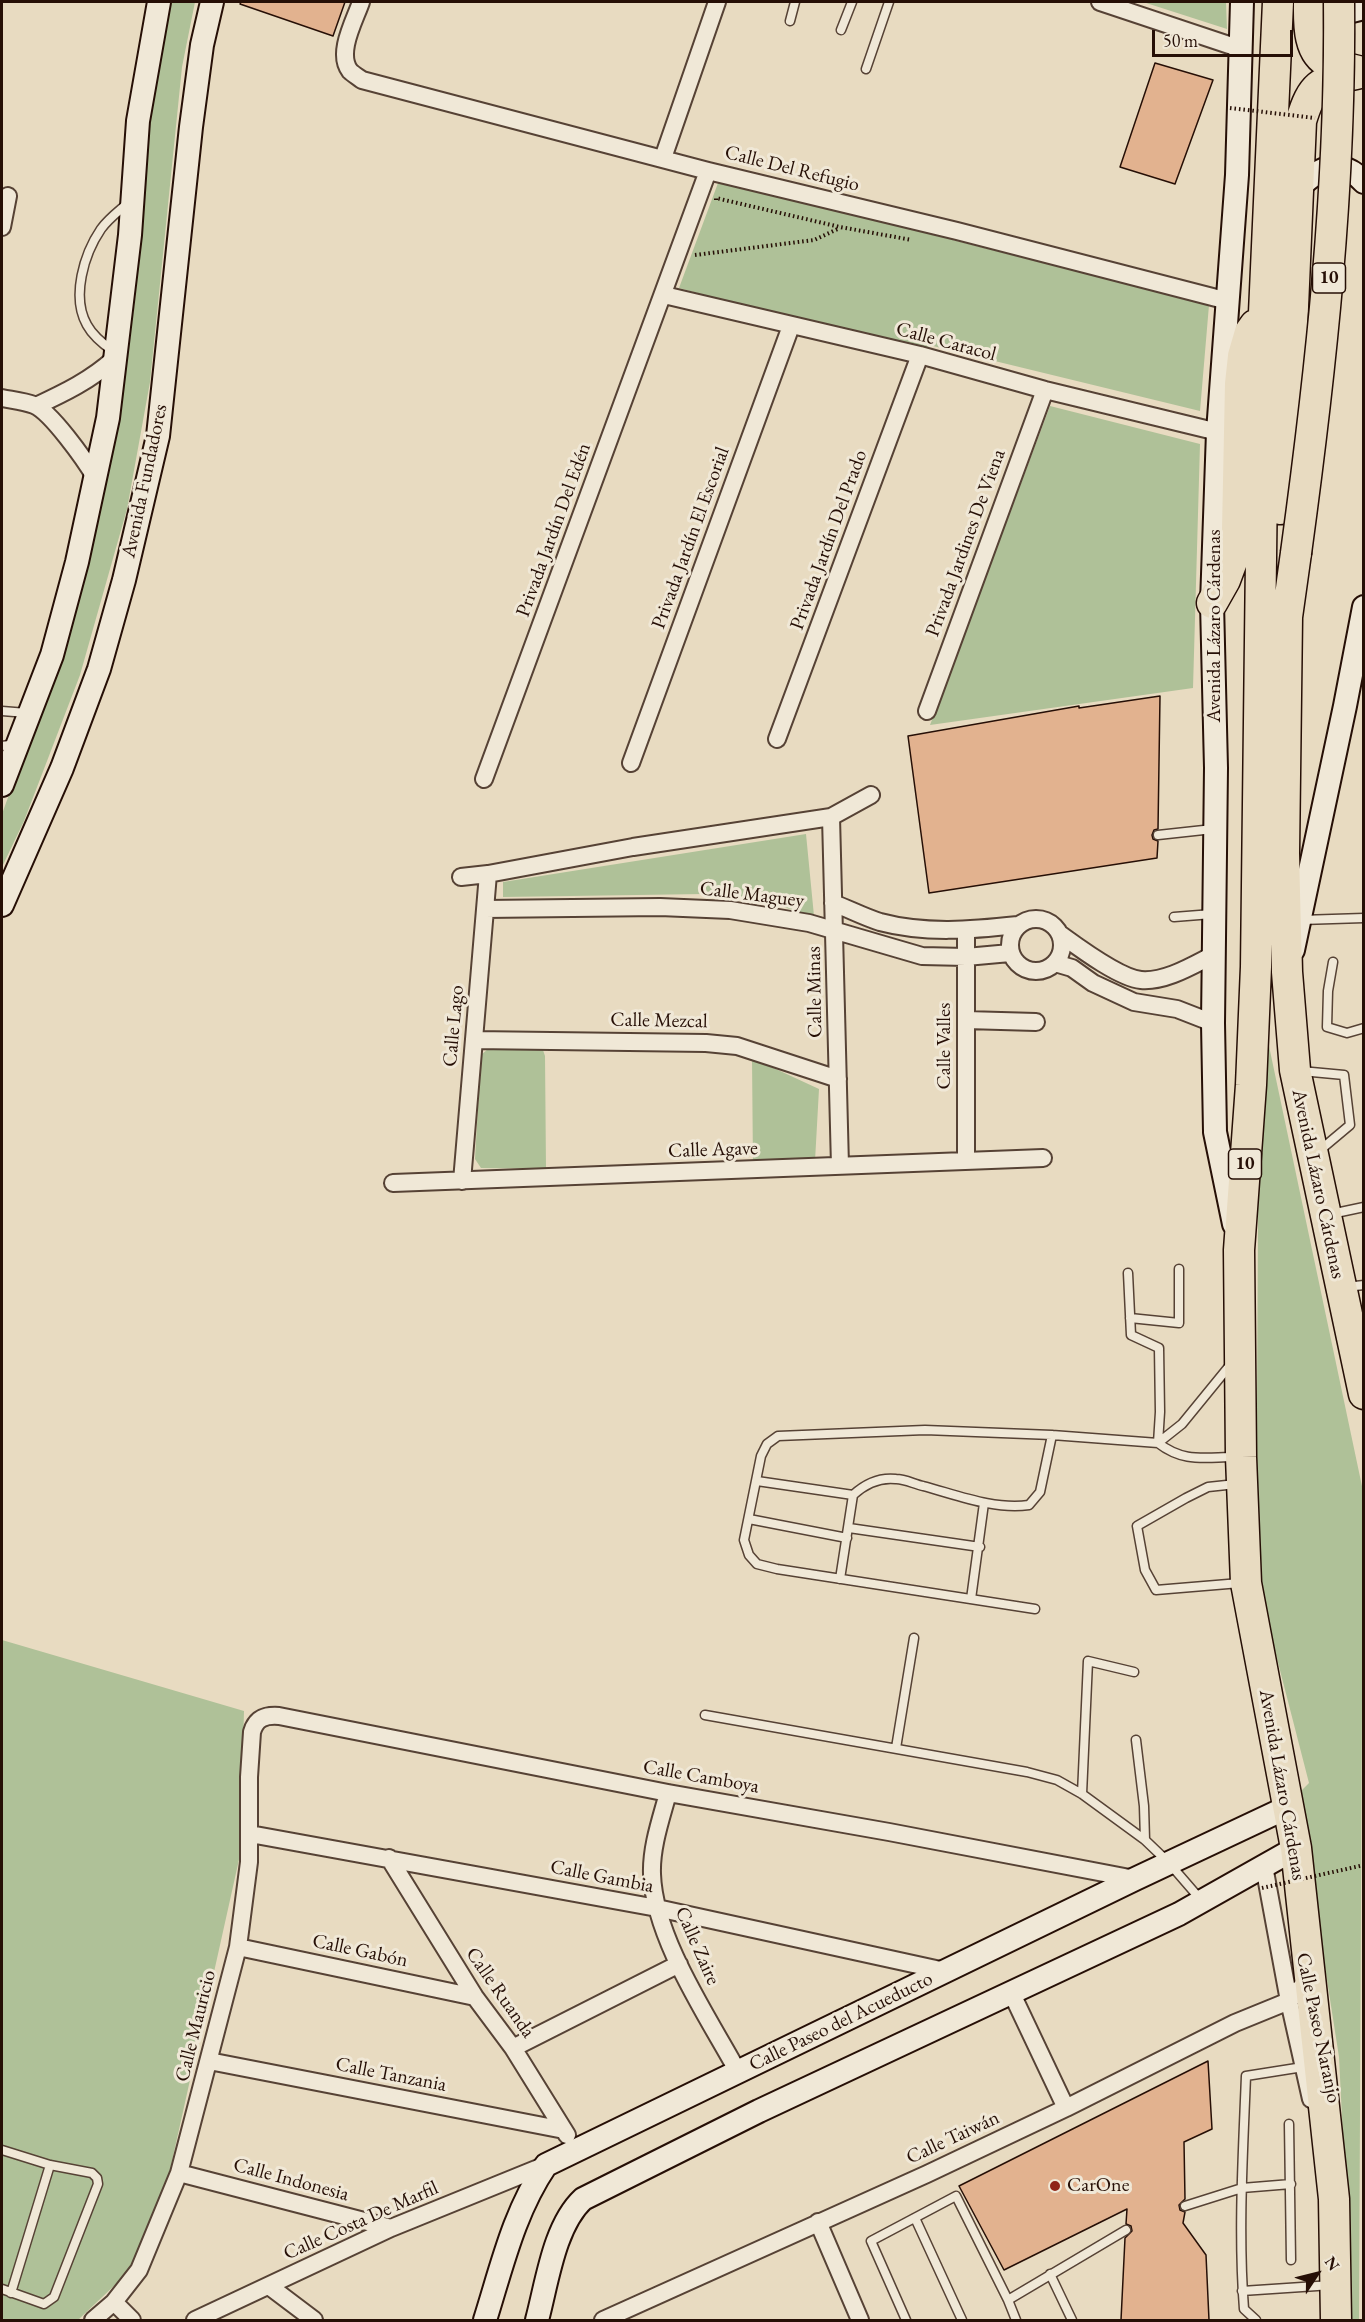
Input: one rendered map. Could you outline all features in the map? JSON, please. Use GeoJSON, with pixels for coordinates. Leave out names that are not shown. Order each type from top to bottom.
{"type":"FeatureCollection","features":[{"type":"Feature","properties":{"kind":"highway","name":"Avenida Lázaro Cárdenas"},"geometry":{"type":"LineString","coordinates":[[1278,2],[1264,313],[1256,967],[1251,1085],[1239,1250],[1242,1470],[1246,1583],[1296,1848],[1334,2199],[1336,2320]]}},
{"type":"Feature","properties":{"kind":"highway"},"geometry":{"type":"LineString","coordinates":[[1309,2],[1310,31],[1316,50],[1327,62],[1363,73]]}},
{"type":"Feature","properties":{"kind":"highway","name":"Avenida Lázaro Cárdenas"},"geometry":{"type":"LineString","coordinates":[[1339,2],[1340,53],[1331,256],[1313,430],[1287,617],[1284,853],[1287,972],[1295,1070],[1325,1215],[1352,1286],[1364,1394]]}},
{"type":"Feature","properties":{"kind":"highway"},"geometry":{"type":"LineString","coordinates":[[1260,657],[1276,576],[1301,121],[1307,101],[1318,85],[1330,79],[1363,73]]}},
{"type":"Feature","properties":{"kind":"highway"},"geometry":{"type":"LineString","coordinates":[[1212,603],[1225,580],[1234,556],[1243,356],[1250,332],[1264,313]]}},
{"type":"Feature","properties":{"kind":"street"},"geometry":{"type":"LineString","coordinates":[[2,785],[10,745],[31,714],[52,655],[77,562],[108,418],[130,235],[138,121],[159,2]]}},
{"type":"Feature","properties":{"kind":"street","name":"Avenida Fundadores"},"geometry":{"type":"LineString","coordinates":[[2,905],[62,768],[99,669],[124,580],[153,458],[160,424],[191,127],[202,45],[212,2]]}},
{"type":"Feature","properties":{"kind":"street","name":"Calle Del Refugio"},"geometry":{"type":"LineString","coordinates":[[361,2],[345,49],[345,60],[350,70],[362,80],[708,171],[957,231],[1228,302]]}},
{"type":"Feature","properties":{"kind":"street"},"geometry":{"type":"LineString","coordinates":[[663,158],[717,2]]}},
{"type":"Feature","properties":{"kind":"street"},"geometry":{"type":"LineString","coordinates":[[1100,2],[1241,49]]}},
{"type":"Feature","properties":{"kind":"street","name":"Avenida Lázaro Cárdenas"},"geometry":{"type":"LineString","coordinates":[[1239,1250],[1215,1131],[1213,1023],[1216,829],[1212,603],[1218,432],[1237,175],[1242,2]]}},
{"type":"Feature","properties":{"kind":"street"},"geometry":{"type":"LineString","coordinates":[[1318,2],[1331,10],[1344,13],[1364,8]]}},
{"type":"Feature","properties":{"kind":"street"},"geometry":{"type":"LineString","coordinates":[[1299,187],[1325,167],[1344,168],[1355,172],[1364,182]]}},
{"type":"Feature","properties":{"kind":"street","name":"Privada Jardín Del Edén"},"geometry":{"type":"LineString","coordinates":[[484,780],[708,171]]}},
{"type":"Feature","properties":{"kind":"street"},"geometry":{"type":"LineString","coordinates":[[2,227],[8,196]]}},
{"type":"Feature","properties":{"kind":"street","name":"Calle Caracol"},"geometry":{"type":"LineString","coordinates":[[664,295],[920,355],[1045,390],[1218,432]]}},
{"type":"Feature","properties":{"kind":"street","name":"Privada Jardín El Escorial"},"geometry":{"type":"LineString","coordinates":[[631,764],[791,326]]}},
{"type":"Feature","properties":{"kind":"street","name":"Privada Jardín Del Prado"},"geometry":{"type":"LineString","coordinates":[[777,739],[920,355]]}},
{"type":"Feature","properties":{"kind":"street"},"geometry":{"type":"LineString","coordinates":[[36,406],[67,392],[100,372],[114,356]]}},
{"type":"Feature","properties":{"kind":"street","name":"Privada Jardines De Viena"},"geometry":{"type":"LineString","coordinates":[[927,711],[1045,390]]}},
{"type":"Feature","properties":{"kind":"street"},"geometry":{"type":"LineString","coordinates":[[2,398],[36,406],[63,433],[95,477]]}},
{"type":"Feature","properties":{"kind":"street","name":"Avenida Lázaro Cárdenas"},"geometry":{"type":"LineString","coordinates":[[1287,972],[1301,920],[1364,607]]}},
{"type":"Feature","properties":{"kind":"street"},"geometry":{"type":"LineString","coordinates":[[461,877],[633,847],[831,817],[871,795]]}},
{"type":"Feature","properties":{"kind":"street","name":"Calle Minas"},"geometry":{"type":"LineString","coordinates":[[831,817],[840,1166]]}},
{"type":"Feature","properties":{"kind":"street","name":"Calle Lago"},"geometry":{"type":"LineString","coordinates":[[462,1180],[488,874]]}},
{"type":"Feature","properties":{"kind":"street","name":"Calle Maguey"},"geometry":{"type":"LineString","coordinates":[[833,903],[879,921],[908,927],[966,931],[1018,925]]}},
{"type":"Feature","properties":{"kind":"street","name":"Calle Maguey"},"geometry":{"type":"LineString","coordinates":[[485,909],[660,907],[730,910],[809,923],[922,956],[966,957],[1010,953]]}},
{"type":"Feature","properties":{"kind":"street"},"geometry":{"type":"LineString","coordinates":[[1060,934],[1062,950],[1056,963],[1044,971],[1030,972],[1018,965],[1010,953],[1010,938],[1018,925],[1033,918],[1049,922],[1060,934],[1107,966],[1139,980],[1154,979],[1179,972],[1215,954]]}},
{"type":"Feature","properties":{"kind":"street","name":"Calle Valles"},"geometry":{"type":"LineString","coordinates":[[966,931],[966,1161]]}},
{"type":"Feature","properties":{"kind":"street"},"geometry":{"type":"LineString","coordinates":[[1056,963],[1072,968],[1093,983],[1134,1002],[1177,1009],[1213,1023]]}},
{"type":"Feature","properties":{"kind":"street"},"geometry":{"type":"LineString","coordinates":[[1134,1002],[1139,980]]}},
{"type":"Feature","properties":{"kind":"street"},"geometry":{"type":"LineString","coordinates":[[966,1020],[1036,1022]]}},
{"type":"Feature","properties":{"kind":"street","name":"Calle Mezcal"},"geometry":{"type":"LineString","coordinates":[[474,1040],[706,1042],[737,1046],[838,1079]]}},
{"type":"Feature","properties":{"kind":"street","name":"Calle Agave"},"geometry":{"type":"LineString","coordinates":[[393,1183],[1043,1158]]}},
{"type":"Feature","properties":{"kind":"street","name":"Calle Camboya"},"geometry":{"type":"LineString","coordinates":[[261,1718],[279,1716],[668,1793],[890,1832],[1135,1879]]}},
{"type":"Feature","properties":{"kind":"street","name":"Calle Mauricio"},"geometry":{"type":"LineString","coordinates":[[93,2320],[114,2302],[139,2270],[179,2173],[238,1947],[249,1862],[249,1777],[252,1732],[261,1718]]}},
{"type":"Feature","properties":{"kind":"street","name":"Calle Zaire"},"geometry":{"type":"LineString","coordinates":[[668,1793],[655,1844],[652,1874],[657,1908],[679,1964],[738,2072]]}},
{"type":"Feature","properties":{"kind":"street","name":"Calle Paseo del Acueducto"},"geometry":{"type":"LineString","coordinates":[[546,2165],[1288,1807]]}},
{"type":"Feature","properties":{"kind":"street","name":"Calle Gambia"},"geometry":{"type":"LineString","coordinates":[[250,1834],[657,1908],[945,1971]]}},
{"type":"Feature","properties":{"kind":"street"},"geometry":{"type":"LineString","coordinates":[[537,2320],[555,2250],[565,2223],[571,2210],[583,2199],[759,2111],[1179,1914],[1296,1848]]}},
{"type":"Feature","properties":{"kind":"street","name":"Calle Ruanda"},"geometry":{"type":"LineString","coordinates":[[389,1858],[474,1996],[513,2048],[578,2151]]}},
{"type":"Feature","properties":{"kind":"street","name":"Calle Paseo Naranjo"},"geometry":{"type":"LineString","coordinates":[[1264,1866],[1289,2001],[1334,2199]]}},
{"type":"Feature","properties":{"kind":"street","name":"Calle Gabón"},"geometry":{"type":"LineString","coordinates":[[238,1947],[474,1996]]}},
{"type":"Feature","properties":{"kind":"street"},"geometry":{"type":"LineString","coordinates":[[513,2048],[679,1964]]}},
{"type":"Feature","properties":{"kind":"street","name":"Calle Taiwán"},"geometry":{"type":"LineString","coordinates":[[603,2320],[927,2174],[1066,2108],[1235,2023],[1289,2001],[1310,1977]]}},
{"type":"Feature","properties":{"kind":"street"},"geometry":{"type":"LineString","coordinates":[[1012,1994],[1066,2108]]}},
{"type":"Feature","properties":{"kind":"street","name":"Calle Tanzania"},"geometry":{"type":"LineString","coordinates":[[209,2061],[564,2130]]}},
{"type":"Feature","properties":{"kind":"street"},"geometry":{"type":"LineString","coordinates":[[485,2320],[516,2220],[529,2190],[546,2165]]}},
{"type":"Feature","properties":{"kind":"street","name":"Calle Costa De Marfil"},"geometry":{"type":"LineString","coordinates":[[195,2320],[391,2228],[546,2165]]}},
{"type":"Feature","properties":{"kind":"street","name":"Calle Indonesia"},"geometry":{"type":"LineString","coordinates":[[179,2173],[391,2228]]}},
{"type":"Feature","properties":{"kind":"street"},"geometry":{"type":"LineString","coordinates":[[818,2222],[860,2320]]}},
{"type":"Feature","properties":{"kind":"street"},"geometry":{"type":"LineString","coordinates":[[269,2286],[314,2320]]}},
{"type":"Feature","properties":{"kind":"street"},"geometry":{"type":"LineString","coordinates":[[114,2302],[132,2320]]}},
{"type":"Feature","properties":{"kind":"lane"},"geometry":{"type":"LineString","coordinates":[[790,21],[795,2]]}},
{"type":"Feature","properties":{"kind":"lane"},"geometry":{"type":"LineString","coordinates":[[841,30],[852,2]]}},
{"type":"Feature","properties":{"kind":"lane"},"geometry":{"type":"LineString","coordinates":[[866,69],[889,2]]}},
{"type":"Feature","properties":{"kind":"lane"},"geometry":{"type":"LineString","coordinates":[[114,356],[86,325],[80,300],[83,272],[90,248],[103,226],[133,199]]}},
{"type":"Feature","properties":{"kind":"lane"},"geometry":{"type":"LineString","coordinates":[[2,711],[31,714]]}},
{"type":"Feature","properties":{"kind":"lane"},"geometry":{"type":"LineString","coordinates":[[1158,836],[1216,829]]}},
{"type":"Feature","properties":{"kind":"lane"},"geometry":{"type":"LineString","coordinates":[[1174,917],[1215,914]]}},
{"type":"Feature","properties":{"kind":"lane"},"geometry":{"type":"LineString","coordinates":[[1301,920],[1364,918]]}},
{"type":"Feature","properties":{"kind":"lane"},"geometry":{"type":"LineString","coordinates":[[1333,962],[1328,991],[1327,1028],[1347,1033],[1364,1028]]}},
{"type":"Feature","properties":{"kind":"lane"},"geometry":{"type":"LineString","coordinates":[[1295,1070],[1344,1075],[1350,1125],[1312,1156]]}},
{"type":"Feature","properties":{"kind":"lane"},"geometry":{"type":"LineString","coordinates":[[1325,1215],[1364,1208]]}},
{"type":"Feature","properties":{"kind":"lane"},"geometry":{"type":"LineString","coordinates":[[1130,1318],[1179,1323],[1179,1269]]}},
{"type":"Feature","properties":{"kind":"lane"},"geometry":{"type":"LineString","coordinates":[[1128,1273],[1131,1335],[1159,1348],[1161,1412],[1158,1443]]}},
{"type":"Feature","properties":{"kind":"lane"},"geometry":{"type":"LineString","coordinates":[[1158,1443],[1182,1424],[1240,1353]]}},
{"type":"Feature","properties":{"kind":"lane"},"geometry":{"type":"LineString","coordinates":[[1035,1609],[777,1569],[758,1564],[749,1555],[744,1540],[761,1456],[767,1444],[778,1436],[925,1430],[1052,1435],[1158,1443],[1172,1454],[1242,1470]]}},
{"type":"Feature","properties":{"kind":"lane"},"geometry":{"type":"LineString","coordinates":[[840,1579],[853,1495],[863,1486],[878,1480],[896,1479],[984,1503],[1018,1507],[1029,1505],[1040,1492],[1052,1435]]}},
{"type":"Feature","properties":{"kind":"lane"},"geometry":{"type":"LineString","coordinates":[[1242,1470],[1137,1526],[1145,1570],[1156,1590],[1246,1583]]}},
{"type":"Feature","properties":{"kind":"lane"},"geometry":{"type":"LineString","coordinates":[[757,1480],[853,1495]]}},
{"type":"Feature","properties":{"kind":"lane"},"geometry":{"type":"LineString","coordinates":[[972,1599],[984,1503]]}},
{"type":"Feature","properties":{"kind":"lane"},"geometry":{"type":"LineString","coordinates":[[749,1519],[980,1548]]}},
{"type":"Feature","properties":{"kind":"lane"},"geometry":{"type":"LineString","coordinates":[[896,1749],[914,1638]]}},
{"type":"Feature","properties":{"kind":"lane"},"geometry":{"type":"LineString","coordinates":[[1082,1794],[1088,1661],[1134,1672]]}},
{"type":"Feature","properties":{"kind":"lane"},"geometry":{"type":"LineString","coordinates":[[705,1715],[1027,1772],[1057,1780],[1082,1794],[1145,1840],[1169,1863],[1201,1900]]}},
{"type":"Feature","properties":{"kind":"lane"},"geometry":{"type":"LineString","coordinates":[[1136,1740],[1144,1806],[1145,1840]]}},
{"type":"Feature","properties":{"kind":"lane"},"geometry":{"type":"LineString","coordinates":[[1256,2320],[1244,2309],[1242,2291],[1242,2188],[1246,2076],[1303,2067]]}},
{"type":"Feature","properties":{"kind":"lane"},"geometry":{"type":"LineString","coordinates":[[1289,2124],[1292,2260]]}},
{"type":"Feature","properties":{"kind":"lane"},"geometry":{"type":"LineString","coordinates":[[2,2151],[50,2165],[92,2173],[97,2178],[98,2184],[54,2297],[44,2304],[2,2289]]}},
{"type":"Feature","properties":{"kind":"lane"},"geometry":{"type":"LineString","coordinates":[[11,2293],[50,2165]]}},
{"type":"Feature","properties":{"kind":"lane"},"geometry":{"type":"LineString","coordinates":[[1185,2206],[1242,2188],[1291,2184]]}},
{"type":"Feature","properties":{"kind":"lane"},"geometry":{"type":"LineString","coordinates":[[906,2320],[871,2241],[956,2196],[1016,2320]]}},
{"type":"Feature","properties":{"kind":"lane"},"geometry":{"type":"LineString","coordinates":[[915,2218],[962,2320]]}},
{"type":"Feature","properties":{"kind":"lane"},"geometry":{"type":"LineString","coordinates":[[1008,2300],[1126,2230]]}},
{"type":"Feature","properties":{"kind":"lane"},"geometry":{"type":"LineString","coordinates":[[1050,2274],[1072,2320]]}},
{"type":"Feature","properties":{"kind":"lane"},"geometry":{"type":"LineString","coordinates":[[1242,2291],[1336,2285]]}},
{"type":"Feature","properties":{"kind":"path"},"geometry":{"type":"LineString","coordinates":[[1230,108],[1316,118]]}},
{"type":"Feature","properties":{"kind":"path"},"geometry":{"type":"LineString","coordinates":[[712,207],[717,198],[840,227],[922,242]]}},
{"type":"Feature","properties":{"kind":"path"},"geometry":{"type":"LineString","coordinates":[[695,246],[691,256],[814,240],[840,227]]}},
{"type":"Feature","properties":{"kind":"path"},"geometry":{"type":"LineString","coordinates":[[1262,1888],[1364,1865]]}},
{"type":"Feature","properties":{"kind":"green space"},"geometry":{"type":"Polygon","coordinates":[[[169,2],[195,2],[182,67],[150,382],[127,509],[80,675],[24,821],[2,867],[2,814],[57,662],[102,503],[122,401],[136,292],[145,166],[158,59],[169,2]]]}},
{"type":"Feature","properties":{"kind":"green space"},"geometry":{"type":"Polygon","coordinates":[[[1143,2],[1226,2],[1227,29],[1143,2]]]}},
{"type":"Feature","properties":{"kind":"green space"},"geometry":{"type":"Polygon","coordinates":[[[718,183],[865,217],[955,230],[953,240],[1209,305],[1200,411],[929,345],[927,355],[679,288],[718,183]]]}},
{"type":"Feature","properties":{"kind":"green space"},"geometry":{"type":"Polygon","coordinates":[[[1050,406],[1200,444],[1193,688],[930,725],[1050,406]]]}},
{"type":"Feature","properties":{"kind":"green space"},"geometry":{"type":"Polygon","coordinates":[[[806,834],[814,916],[776,905],[704,894],[503,897],[503,882],[806,834]]]}},
{"type":"Feature","properties":{"kind":"green space"},"geometry":{"type":"Polygon","coordinates":[[[1259,1046],[1269,1046],[1363,1491],[1359,2320],[1352,2320],[1339,2057],[1298,1794],[1309,1783],[1256,1577],[1259,1046]]]}},
{"type":"Feature","properties":{"kind":"green space"},"geometry":{"type":"Polygon","coordinates":[[[542,1047],[545,1056],[546,1169],[481,1168],[475,1159],[481,1055],[488,1049],[542,1047]]]}},
{"type":"Feature","properties":{"kind":"green space"},"geometry":{"type":"Polygon","coordinates":[[[752,1058],[819,1089],[815,1161],[753,1167],[752,1058]]]}},
{"type":"Feature","properties":{"kind":"green space"},"geometry":{"type":"Polygon","coordinates":[[[2,1640],[244,1711],[240,1855],[168,2179],[137,2264],[78,2320],[2,2320],[2,1640]]]}},
{"type":"Feature","properties":{"kind":"building"},"geometry":{"type":"Polygon","coordinates":[[[241,2],[345,2],[333,36],[240,4],[241,2]]]}},
{"type":"Feature","properties":{"kind":"building"},"geometry":{"type":"Polygon","coordinates":[[[1155,63],[1213,80],[1175,184],[1120,167],[1155,63]]]}},
{"type":"Feature","properties":{"kind":"building"},"geometry":{"type":"Polygon","coordinates":[[[1160,696],[1158,829],[1154,830],[1152,835],[1153,839],[1158,841],[1157,858],[929,893],[908,736],[1079,706],[1079,708],[1160,696]]]}},
{"type":"Feature","properties":{"kind":"building"},"geometry":{"type":"Polygon","coordinates":[[[1208,2061],[1212,2129],[1184,2142],[1185,2199],[1179,2205],[1180,2210],[1185,2212],[1183,2223],[1206,2255],[1209,2320],[1121,2320],[1125,2238],[1132,2231],[1131,2226],[1126,2224],[1127,2209],[1004,2270],[959,2186],[1208,2061]]]}},
{"type":"Feature","properties":{"kind":"place","name":"CarOne"},"geometry":{"type":"Point","coordinates":[1055,2186]}}]}
